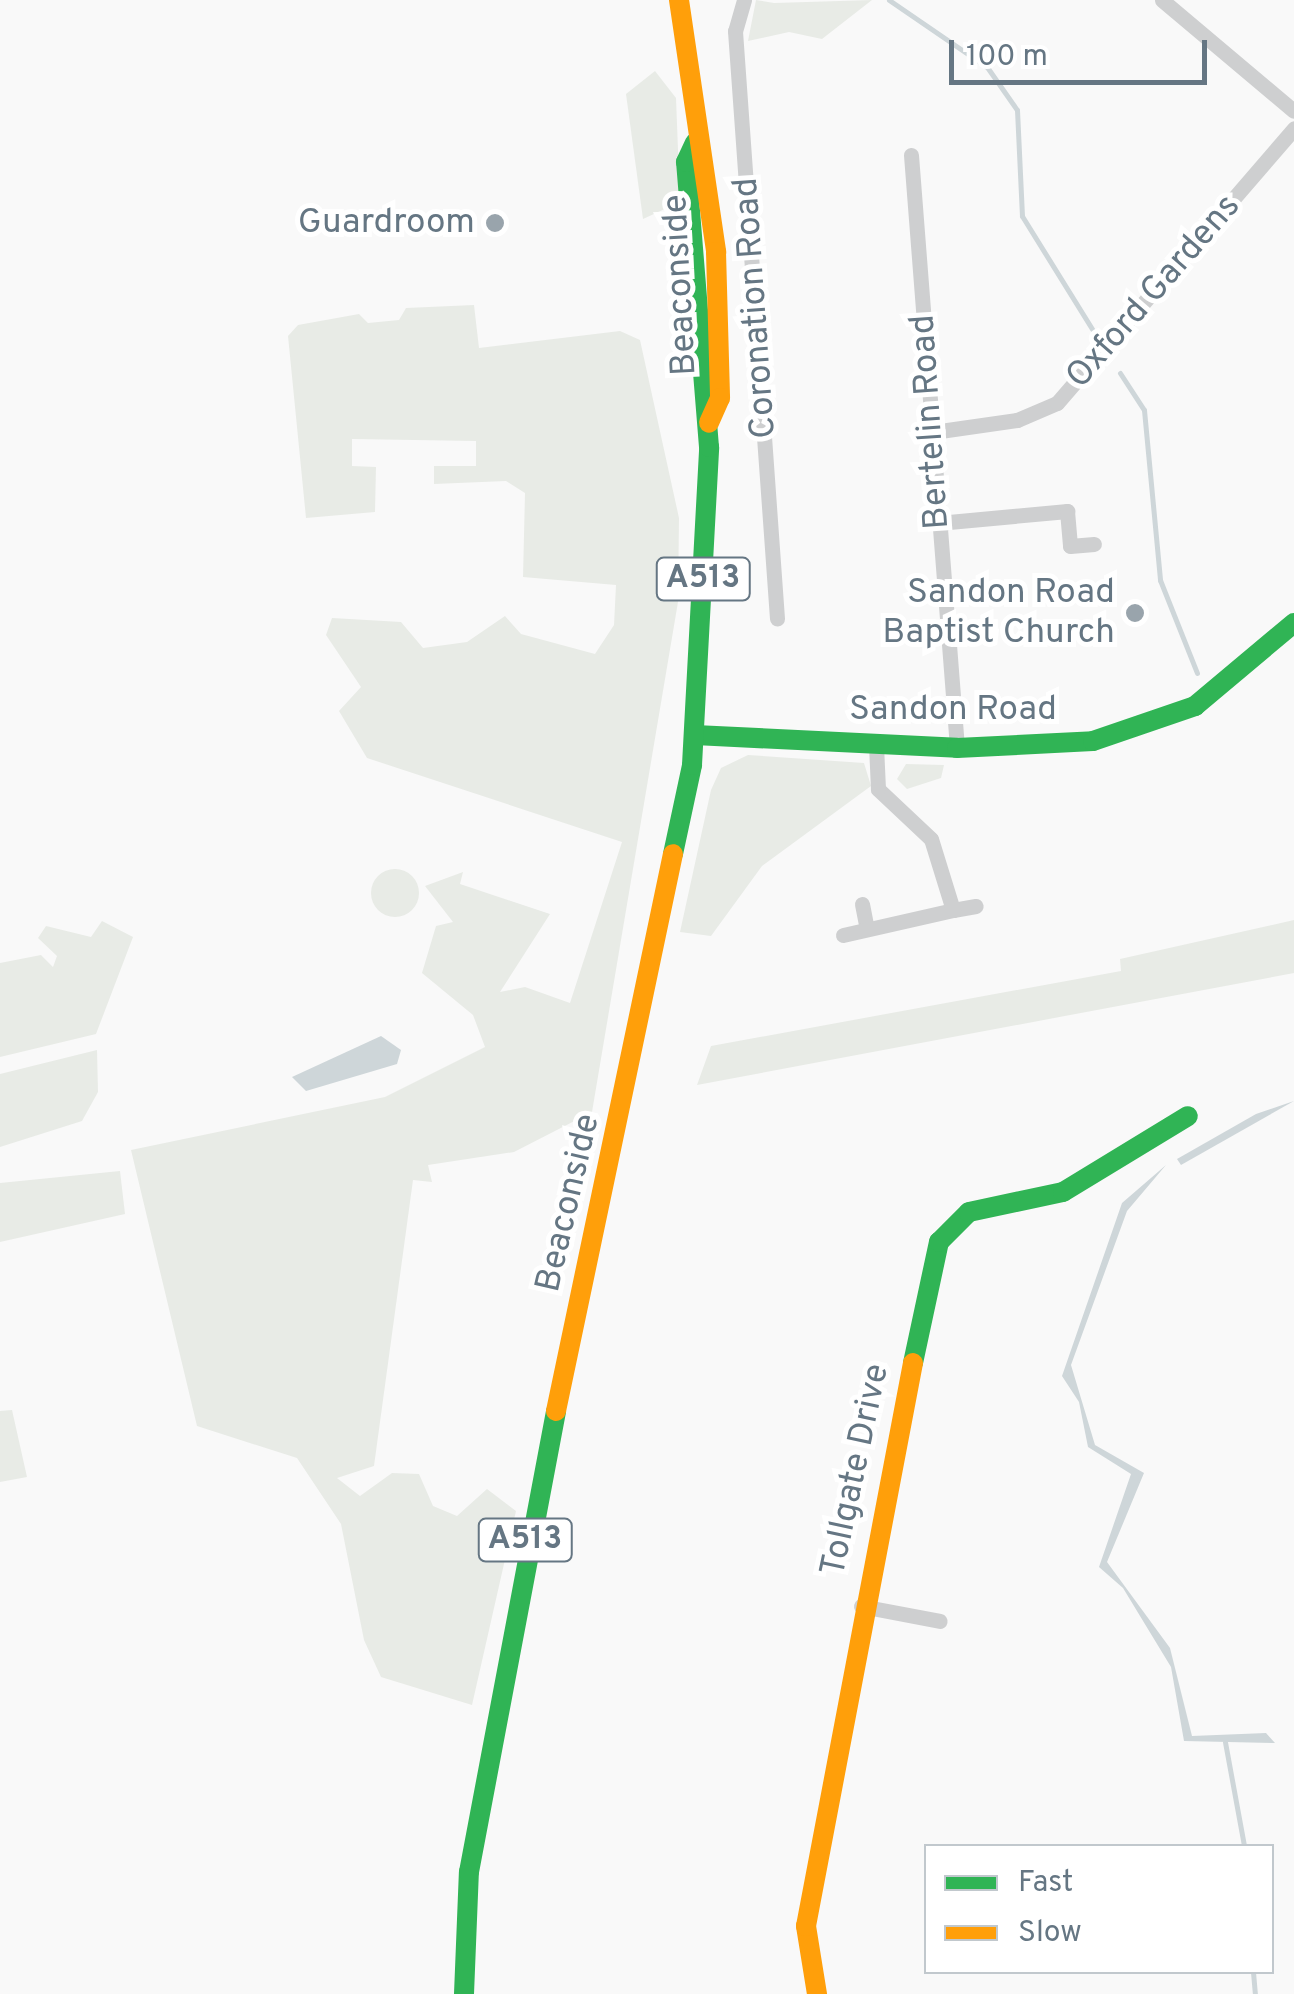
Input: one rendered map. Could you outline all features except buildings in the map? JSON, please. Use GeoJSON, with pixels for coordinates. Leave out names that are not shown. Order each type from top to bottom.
{"type":"FeatureCollection","features":[{"type":"Feature","properties":{"kind":"main road","name":"Beaconside"},"geometry":{"type":"LineString","coordinates":[[464,1994],[469,1872],[501,1669],[628,1093],[694,735],[709,422],[720,398],[716,252],[706,162],[695,144],[679,0]]}},
{"type":"Feature","properties":{"kind":"main road","name":"Sandon Road"},"geometry":{"type":"LineString","coordinates":[[694,735],[957,748],[1077,743],[1149,724],[1195,706],[1294,623]]}},
{"type":"Feature","properties":{"kind":"main road","name":"Tollgate Drive"},"geometry":{"type":"LineString","coordinates":[[817,1994],[806,1926],[861,1606],[939,1242],[969,1212],[1063,1192],[1188,1116]]}},
{"type":"Feature","properties":{"kind":"street","name":"Coronation Road"},"geometry":{"type":"LineString","coordinates":[[744,0],[736,42],[777,618]]}},
{"type":"Feature","properties":{"kind":"street"},"geometry":{"type":"LineString","coordinates":[[1162,0],[1294,111]]}},
{"type":"Feature","properties":{"kind":"street","name":"Oxford Gardens"},"geometry":{"type":"LineString","coordinates":[[933,432],[1018,420],[1057,402],[1294,128]]}},
{"type":"Feature","properties":{"kind":"street","name":"Bertelin Road"},"geometry":{"type":"LineString","coordinates":[[911,155],[957,748]]}},
{"type":"Feature","properties":{"kind":"street"},"geometry":{"type":"LineString","coordinates":[[938,524],[1067,512],[1070,546],[1094,544]]}},
{"type":"Feature","properties":{"kind":"street"},"geometry":{"type":"LineString","coordinates":[[876,745],[878,789],[930,840],[953,910]]}},
{"type":"Feature","properties":{"kind":"street"},"geometry":{"type":"LineString","coordinates":[[862,904],[867,929]]}},
{"type":"Feature","properties":{"kind":"street"},"geometry":{"type":"LineString","coordinates":[[843,934],[976,906]]}},
{"type":"Feature","properties":{"kind":"street"},"geometry":{"type":"LineString","coordinates":[[861,1606],[940,1621]]}},
{"type":"Feature","properties":{"kind":"shaded area"},"geometry":{"type":"Polygon","coordinates":[[[756,0],[872,0],[822,39],[789,32],[748,41],[756,0]]]}},
{"type":"Feature","properties":{"kind":"shaded area"},"geometry":{"type":"Polygon","coordinates":[[[655,71],[676,98],[680,202],[643,219],[626,94],[655,71]]]}},
{"type":"Feature","properties":{"kind":"shaded area"},"geometry":{"type":"Polygon","coordinates":[[[474,305],[479,348],[620,331],[640,340],[679,518],[678,602],[592,1112],[514,1152],[428,1165],[432,1182],[413,1180],[374,1466],[337,1478],[360,1496],[392,1473],[419,1474],[433,1506],[457,1516],[487,1489],[516,1511],[472,1705],[381,1677],[364,1640],[341,1524],[297,1458],[197,1426],[131,1150],[385,1097],[485,1047],[473,1015],[422,973],[436,926],[453,922],[425,886],[463,872],[460,884],[550,914],[500,992],[525,987],[570,1003],[622,842],[367,758],[339,711],[361,687],[326,635],[332,618],[401,622],[423,648],[467,642],[505,616],[521,634],[595,654],[614,625],[616,585],[523,577],[525,493],[506,481],[434,484],[434,466],[476,466],[476,441],[352,439],[352,466],[376,467],[375,512],[306,518],[288,336],[298,325],[359,314],[368,323],[399,320],[406,308],[474,305]]]}},
{"type":"Feature","properties":{"kind":"shaded area"},"geometry":{"type":"Polygon","coordinates":[[[748,755],[864,763],[871,786],[762,866],[711,936],[680,932],[711,790],[721,768],[748,755]]]}},
{"type":"Feature","properties":{"kind":"shaded area"},"geometry":{"type":"Polygon","coordinates":[[[906,764],[944,765],[941,778],[907,789],[897,779],[906,764]]]}},
{"type":"Feature","properties":{"kind":"shaded area"},"geometry":{"type":"Polygon","coordinates":[[[395,869],[412,876],[419,893],[412,910],[395,917],[378,910],[371,893],[378,876],[395,869]]]}},
{"type":"Feature","properties":{"kind":"shaded area"},"geometry":{"type":"Polygon","coordinates":[[[1294,920],[1294,973],[697,1085],[711,1046],[1121,971],[1120,959],[1294,920]]]}},
{"type":"Feature","properties":{"kind":"shaded area"},"geometry":{"type":"Polygon","coordinates":[[[102,921],[133,937],[96,1034],[0,1057],[0,963],[41,955],[53,967],[57,956],[38,938],[46,926],[91,937],[102,921]]]}},
{"type":"Feature","properties":{"kind":"shaded area"},"geometry":{"type":"Polygon","coordinates":[[[381,1036],[401,1050],[397,1064],[306,1091],[292,1077],[381,1036]]]}},
{"type":"Feature","properties":{"kind":"shaded area"},"geometry":{"type":"Polygon","coordinates":[[[97,1050],[98,1092],[82,1121],[0,1147],[0,1074],[97,1050]]]}},
{"type":"Feature","properties":{"kind":"shaded area"},"geometry":{"type":"Polygon","coordinates":[[[1294,1101],[1181,1165],[1177,1159],[1256,1114],[1294,1101]]]}},
{"type":"Feature","properties":{"kind":"shaded area"},"geometry":{"type":"Polygon","coordinates":[[[1166,1165],[1127,1211],[1071,1365],[1095,1445],[1144,1473],[1107,1562],[1170,1648],[1192,1736],[1266,1733],[1275,1743],[1184,1741],[1171,1667],[1123,1588],[1099,1567],[1131,1474],[1088,1447],[1079,1402],[1062,1376],[1122,1203],[1166,1165]]]}},
{"type":"Feature","properties":{"kind":"shaded area"},"geometry":{"type":"Polygon","coordinates":[[[120,1171],[125,1214],[0,1242],[0,1183],[120,1171]]]}},
{"type":"Feature","properties":{"kind":"shaded area"},"geometry":{"type":"Polygon","coordinates":[[[12,1410],[27,1477],[0,1482],[0,1411],[12,1410]]]}},
{"type":"Feature","properties":{"kind":"waterway"},"geometry":{"type":"LineString","coordinates":[[889,0],[987,67],[1017,110],[1022,216],[1092,329]]}},
{"type":"Feature","properties":{"kind":"waterway"},"geometry":{"type":"LineString","coordinates":[[1120,373],[1144,410],[1160,580],[1197,673]]}},
{"type":"Feature","properties":{"kind":"waterway"},"geometry":{"type":"LineString","coordinates":[[1225,1742],[1244,1844]]}},
{"type":"Feature","properties":{"kind":"waterway"},"geometry":{"type":"LineString","coordinates":[[1253,1974],[1255,1994]]}},
{"type":"Feature","properties":{"kind":"traffic: fast"},"geometry":{"type":"LineString","coordinates":[[673,854],[692,765],[709,447],[686,162],[695,143]]}},
{"type":"Feature","properties":{"kind":"traffic: fast"},"geometry":{"type":"LineString","coordinates":[[695,735],[957,748],[1093,741],[1195,706],[1294,623]]}},
{"type":"Feature","properties":{"kind":"traffic: fast"},"geometry":{"type":"LineString","coordinates":[[913,1363],[939,1242],[969,1212],[1063,1192],[1188,1116]]}},
{"type":"Feature","properties":{"kind":"traffic: fast"},"geometry":{"type":"LineString","coordinates":[[464,1994],[469,1872],[556,1411]]}},
{"type":"Feature","properties":{"kind":"traffic: slow"},"geometry":{"type":"LineString","coordinates":[[679,0],[716,252],[720,398],[709,423]]}},
{"type":"Feature","properties":{"kind":"traffic: slow"},"geometry":{"type":"LineString","coordinates":[[556,1411],[673,854]]}},
{"type":"Feature","properties":{"kind":"traffic: slow"},"geometry":{"type":"LineString","coordinates":[[817,1994],[806,1926],[913,1363]]}},
{"type":"Feature","properties":{"kind":"place","name":"Guardroom"},"geometry":{"type":"Point","coordinates":[495,223]}},
{"type":"Feature","properties":{"kind":"place","name":"Sandon Road Baptist Church"},"geometry":{"type":"Point","coordinates":[1135,613]}}]}
